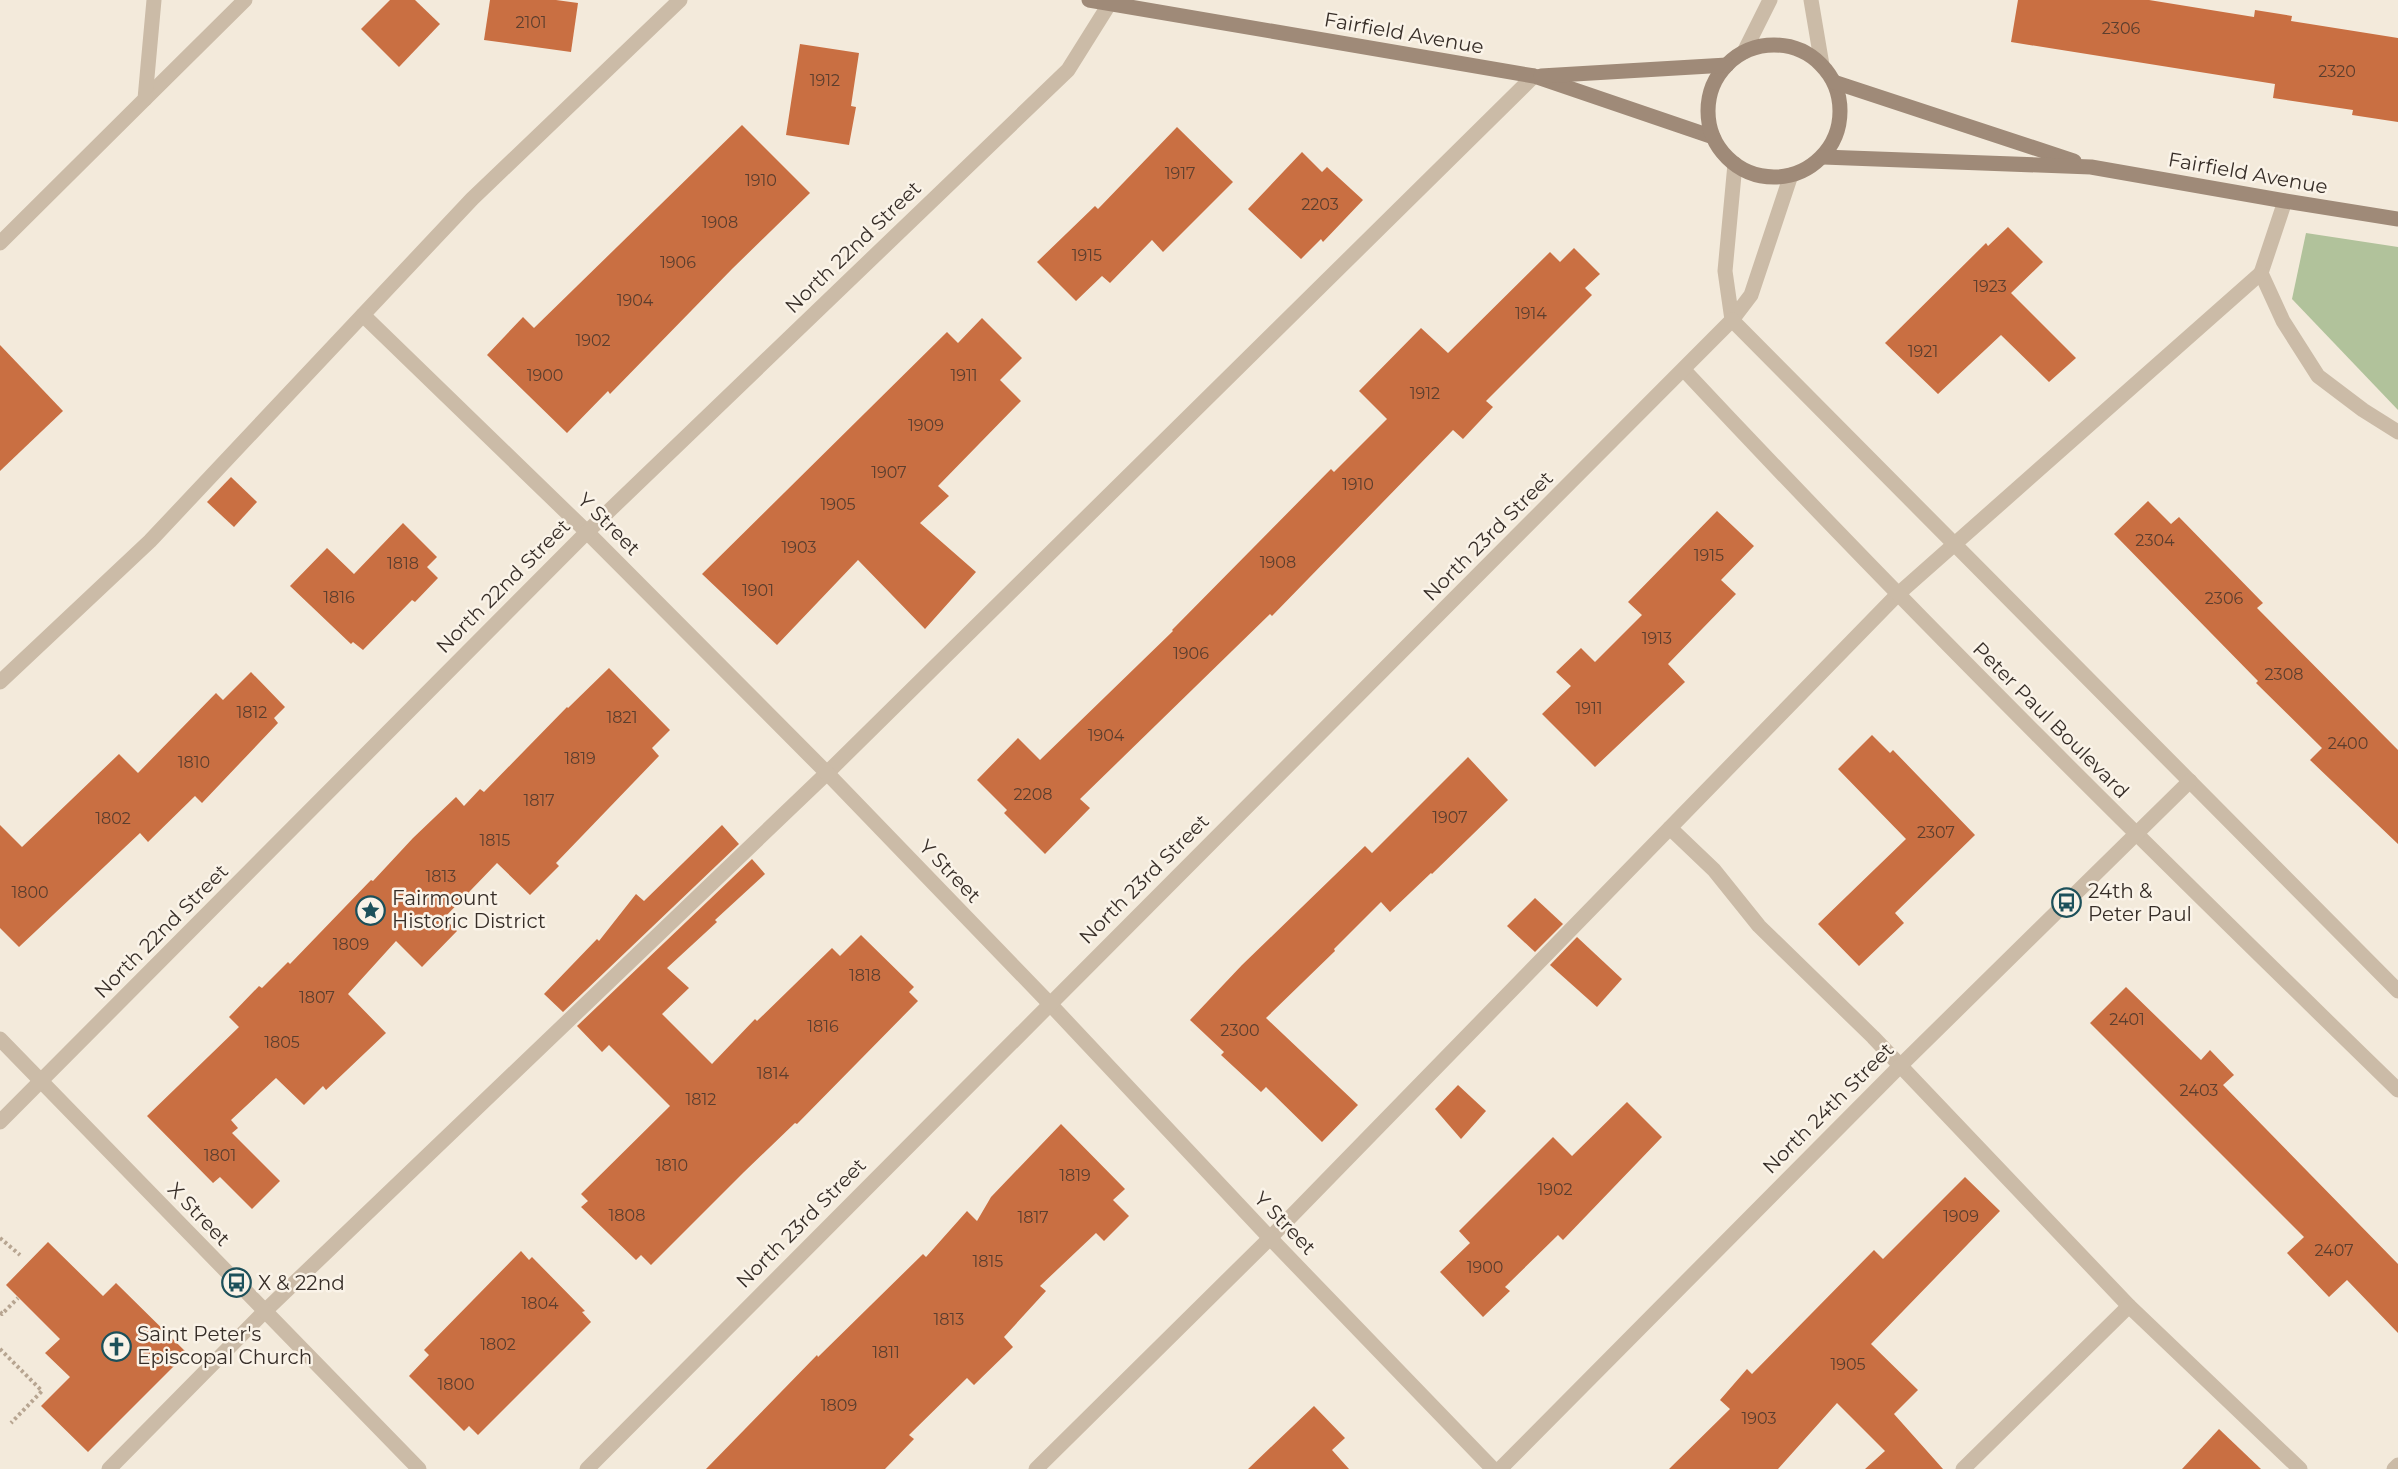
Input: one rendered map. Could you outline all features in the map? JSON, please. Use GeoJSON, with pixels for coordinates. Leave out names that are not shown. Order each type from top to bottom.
{"type":"FeatureCollection","features":[{"type":"Feature","properties":{"kind":"main road","name":"Fairfield Avenue"},"geometry":{"type":"LineString","coordinates":[[1089,0],[1534,76],[1713,137]]}},
{"type":"Feature","properties":{"kind":"main road"},"geometry":{"type":"LineString","coordinates":[[1764,46],[1785,46],[1805,52],[1822,64],[1834,82],[1840,102],[1840,123],[1834,141],[1823,157],[1808,168],[1791,175],[1772,177],[1752,174],[1735,164],[1722,152],[1713,137],[1708,102],[1715,82],[1727,65],[1744,52],[1764,46]]}},
{"type":"Feature","properties":{"kind":"main road","name":"Fairfield Avenue"},"geometry":{"type":"LineString","coordinates":[[1534,76],[1727,65]]}},
{"type":"Feature","properties":{"kind":"main road","name":"Fairfield Avenue"},"geometry":{"type":"LineString","coordinates":[[1834,82],[2091,167]]}},
{"type":"Feature","properties":{"kind":"main road","name":"Fairfield Avenue"},"geometry":{"type":"LineString","coordinates":[[1823,157],[2091,167],[2398,219]]}},
{"type":"Feature","properties":{"kind":"street"},"geometry":{"type":"LineString","coordinates":[[145,99],[154,0]]}},
{"type":"Feature","properties":{"kind":"street"},"geometry":{"type":"LineString","coordinates":[[0,243],[245,0]]}},
{"type":"Feature","properties":{"kind":"street"},"geometry":{"type":"LineString","coordinates":[[0,682],[150,541],[488,183],[680,0]]}},
{"type":"Feature","properties":{"kind":"street"},"geometry":{"type":"LineString","coordinates":[[1744,52],[1770,0]]}},
{"type":"Feature","properties":{"kind":"street"},"geometry":{"type":"LineString","coordinates":[[1811,0],[1822,64]]}},
{"type":"Feature","properties":{"kind":"street","name":"North 22nd Street"},"geometry":{"type":"LineString","coordinates":[[0,1122],[587,532],[1068,70],[1110,3]]}},
{"type":"Feature","properties":{"kind":"street"},"geometry":{"type":"LineString","coordinates":[[110,1469],[265,1311],[827,773],[1534,76]]}},
{"type":"Feature","properties":{"kind":"street"},"geometry":{"type":"LineString","coordinates":[[1735,164],[1725,271],[1732,320],[2398,991]]}},
{"type":"Feature","properties":{"kind":"street","name":"North 23rd Street"},"geometry":{"type":"LineString","coordinates":[[587,1469],[1732,320],[1751,295],[1791,175]]}},
{"type":"Feature","properties":{"kind":"street"},"geometry":{"type":"LineString","coordinates":[[1036,1469],[1270,1238],[1897,595],[2261,273],[2285,201]]}},
{"type":"Feature","properties":{"kind":"street"},"geometry":{"type":"LineString","coordinates":[[2261,273],[2283,321],[2318,376],[2363,410],[2398,432]]}},
{"type":"Feature","properties":{"kind":"street","name":"Y Street"},"geometry":{"type":"LineString","coordinates":[[363,315],[587,532],[827,773],[1493,1469]]}},
{"type":"Feature","properties":{"kind":"street","name":"Peter Paul Boulevard"},"geometry":{"type":"LineString","coordinates":[[1684,370],[1897,595],[2135,835],[2398,1090]]}},
{"type":"Feature","properties":{"kind":"street","name":"North 24th Street"},"geometry":{"type":"LineString","coordinates":[[1500,1469],[1900,1066],[2190,782]]}},
{"type":"Feature","properties":{"kind":"street"},"geometry":{"type":"LineString","coordinates":[[1670,828],[1714,870],[1759,926],[1900,1066],[2129,1306],[2300,1469]]}},
{"type":"Feature","properties":{"kind":"street","name":"X Street"},"geometry":{"type":"LineString","coordinates":[[0,1039],[419,1469]]}},
{"type":"Feature","properties":{"kind":"street"},"geometry":{"type":"LineString","coordinates":[[1963,1469],[2129,1306]]}},
{"type":"Feature","properties":{"kind":"street"},"geometry":{"type":"LineString","coordinates":[[2394,1469],[2398,1465]]}},
{"type":"Feature","properties":{"kind":"path"},"geometry":{"type":"LineString","coordinates":[[0,1238],[20,1255]]}},
{"type":"Feature","properties":{"kind":"path"},"geometry":{"type":"LineString","coordinates":[[0,1312],[2,1314],[18,1298]]}},
{"type":"Feature","properties":{"kind":"path"},"geometry":{"type":"LineString","coordinates":[[0,1349],[42,1391],[11,1423]]}},
{"type":"Feature","properties":{"kind":"green space"},"geometry":{"type":"Polygon","coordinates":[[[2306,233],[2398,247],[2398,410],[2292,299],[2306,233]]]}},
{"type":"Feature","properties":{"kind":"building"},"geometry":{"type":"Polygon","coordinates":[[[390,0],[415,0],[440,24],[399,67],[361,29],[390,0]]]}},
{"type":"Feature","properties":{"kind":"building"},"geometry":{"type":"Polygon","coordinates":[[[490,0],[556,0],[578,3],[571,52],[484,40],[490,0]]]}},
{"type":"Feature","properties":{"kind":"building"},"geometry":{"type":"Polygon","coordinates":[[[2018,0],[2149,0],[2254,17],[2255,10],[2292,16],[2291,21],[2398,38],[2398,122],[2352,115],[2353,110],[2273,98],[2275,84],[2011,42],[2018,0]]]}},
{"type":"Feature","properties":{"kind":"building"},"geometry":{"type":"Polygon","coordinates":[[[800,44],[859,53],[851,106],[856,107],[849,145],[786,135],[800,44]]]}},
{"type":"Feature","properties":{"kind":"building"},"geometry":{"type":"Polygon","coordinates":[[[742,125],[810,193],[610,394],[608,391],[567,433],[487,355],[523,317],[534,328],[742,125]]]}},
{"type":"Feature","properties":{"kind":"building"},"geometry":{"type":"Polygon","coordinates":[[[1177,127],[1233,182],[1163,252],[1152,240],[1110,283],[1102,276],[1076,301],[1037,262],[1095,206],[1098,209],[1177,127]]]}},
{"type":"Feature","properties":{"kind":"building"},"geometry":{"type":"Polygon","coordinates":[[[1302,152],[1322,172],[1327,167],[1363,200],[1323,242],[1321,239],[1301,259],[1248,209],[1302,152]]]}},
{"type":"Feature","properties":{"kind":"building"},"geometry":{"type":"Polygon","coordinates":[[[2008,227],[2043,262],[2011,293],[2076,358],[2049,382],[2001,335],[1938,394],[1885,343],[1986,243],[1988,246],[2008,227]]]}},
{"type":"Feature","properties":{"kind":"building"},"geometry":{"type":"Polygon","coordinates":[[[1574,248],[1600,274],[1585,288],[1592,295],[1486,401],[1493,407],[1463,439],[1453,430],[1272,616],[1270,614],[1080,799],[1090,808],[1045,854],[1004,813],[1007,810],[977,780],[1018,738],[1040,760],[1173,631],[1331,469],[1334,472],[1387,419],[1359,391],[1421,328],[1448,353],[1550,252],[1560,262],[1574,248]]]}},
{"type":"Feature","properties":{"kind":"building"},"geometry":{"type":"Polygon","coordinates":[[[982,318],[1022,358],[1000,380],[1021,401],[938,486],[949,496],[920,523],[976,572],[925,629],[858,560],[777,645],[702,574],[947,332],[958,343],[982,318]]]}},
{"type":"Feature","properties":{"kind":"building"},"geometry":{"type":"Polygon","coordinates":[[[0,345],[63,411],[0,471],[0,345]]]}},
{"type":"Feature","properties":{"kind":"building"},"geometry":{"type":"Polygon","coordinates":[[[231,477],[257,502],[234,527],[207,502],[231,477]]]}},
{"type":"Feature","properties":{"kind":"building"},"geometry":{"type":"Polygon","coordinates":[[[2148,501],[2171,524],[2179,517],[2263,603],[2257,608],[2398,750],[2398,844],[2310,760],[2322,748],[2256,683],[2258,681],[2114,534],[2148,501]]]}},
{"type":"Feature","properties":{"kind":"building"},"geometry":{"type":"Polygon","coordinates":[[[1717,511],[1754,546],[1721,580],[1736,594],[1668,664],[1685,682],[1595,767],[1542,714],[1571,686],[1556,672],[1581,648],[1595,662],[1642,615],[1628,602],[1717,511]]]}},
{"type":"Feature","properties":{"kind":"building"},"geometry":{"type":"Polygon","coordinates":[[[403,523],[437,557],[427,567],[438,578],[415,602],[412,600],[363,650],[353,642],[351,644],[290,586],[327,548],[354,574],[403,523]]]}},
{"type":"Feature","properties":{"kind":"building"},"geometry":{"type":"Polygon","coordinates":[[[609,668],[670,730],[652,748],[659,756],[556,863],[559,866],[530,895],[497,863],[444,918],[457,931],[422,967],[396,941],[348,994],[386,1033],[326,1090],[323,1086],[304,1105],[276,1078],[231,1120],[238,1128],[232,1133],[280,1181],[252,1209],[220,1177],[213,1183],[147,1116],[239,1027],[229,1017],[259,986],[262,988],[288,962],[290,964],[456,797],[464,806],[480,789],[484,792],[567,707],[609,668]]]}},
{"type":"Feature","properties":{"kind":"building"},"geometry":{"type":"Polygon","coordinates":[[[251,672],[285,707],[274,718],[278,723],[202,803],[195,796],[148,842],[140,833],[19,947],[0,928],[0,825],[22,847],[119,754],[138,773],[216,693],[223,700],[251,672]]]}},
{"type":"Feature","properties":{"kind":"building"},"geometry":{"type":"Polygon","coordinates":[[[1872,735],[1890,753],[1893,750],[1975,835],[1895,913],[1904,923],[1859,966],[1818,924],[1906,839],[1838,769],[1872,735]]]}},
{"type":"Feature","properties":{"kind":"building"},"geometry":{"type":"Polygon","coordinates":[[[1468,757],[1508,800],[1390,912],[1381,902],[1334,949],[1335,951],[1266,1018],[1358,1105],[1322,1142],[1266,1087],[1261,1092],[1221,1055],[1224,1052],[1190,1020],[1242,965],[1365,846],[1372,853],[1468,757]]]}},
{"type":"Feature","properties":{"kind":"building"},"geometry":{"type":"Polygon","coordinates":[[[722,825],[739,844],[563,1012],[544,994],[597,939],[599,941],[636,894],[644,901],[722,825]]]}},
{"type":"Feature","properties":{"kind":"building"},"geometry":{"type":"Polygon","coordinates":[[[752,859],[765,874],[667,968],[689,988],[662,1014],[712,1064],[755,1019],[757,1021],[832,948],[840,956],[861,935],[914,987],[909,992],[918,1001],[797,1124],[795,1123],[744,1172],[651,1265],[641,1255],[636,1260],[581,1207],[588,1201],[581,1194],[670,1106],[609,1045],[602,1052],[577,1026],[752,859]]]}},
{"type":"Feature","properties":{"kind":"building"},"geometry":{"type":"Polygon","coordinates":[[[1535,898],[1563,924],[1535,952],[1507,926],[1535,898]]]}},
{"type":"Feature","properties":{"kind":"building"},"geometry":{"type":"Polygon","coordinates":[[[1577,937],[1622,979],[1597,1007],[1550,965],[1577,937]]]}},
{"type":"Feature","properties":{"kind":"building"},"geometry":{"type":"Polygon","coordinates":[[[2126,987],[2201,1060],[2210,1050],[2234,1075],[2223,1085],[2398,1264],[2398,1333],[2347,1280],[2329,1297],[2287,1253],[2304,1237],[2090,1023],[2126,987]]]}},
{"type":"Feature","properties":{"kind":"building"},"geometry":{"type":"Polygon","coordinates":[[[1458,1085],[1486,1111],[1461,1139],[1435,1109],[1458,1085]]]}},
{"type":"Feature","properties":{"kind":"building"},"geometry":{"type":"Polygon","coordinates":[[[1627,1102],[1662,1137],[1563,1240],[1558,1235],[1505,1287],[1510,1291],[1483,1317],[1440,1272],[1470,1243],[1459,1231],[1553,1137],[1572,1156],[1627,1102]]]}},
{"type":"Feature","properties":{"kind":"building"},"geometry":{"type":"Polygon","coordinates":[[[1061,1124],[1125,1189],[1113,1200],[1129,1216],[1104,1241],[1096,1233],[1040,1286],[1046,1291],[1004,1337],[1013,1347],[974,1385],[967,1378],[909,1435],[914,1439],[885,1469],[706,1469],[817,1355],[818,1357],[923,1254],[926,1257],[967,1211],[977,1221],[991,1197],[1061,1124]]]}},
{"type":"Feature","properties":{"kind":"building"},"geometry":{"type":"Polygon","coordinates":[[[1965,1177],[2000,1211],[1871,1344],[1918,1390],[1894,1414],[1943,1469],[1865,1469],[1885,1451],[1837,1403],[1778,1469],[1669,1469],[1730,1409],[1720,1400],[1747,1369],[1752,1374],[1874,1250],[1883,1259],[1965,1177]]]}},
{"type":"Feature","properties":{"kind":"building","name":"Saint Peter's Episcopal Church"},"geometry":{"type":"Polygon","coordinates":[[[48,1242],[103,1296],[116,1283],[187,1353],[88,1452],[41,1406],[70,1377],[45,1353],[60,1339],[6,1285],[48,1242]]]}},
{"type":"Feature","properties":{"kind":"building"},"geometry":{"type":"Polygon","coordinates":[[[521,1251],[529,1260],[532,1257],[585,1311],[582,1312],[591,1322],[478,1435],[469,1426],[464,1431],[409,1376],[429,1355],[424,1350],[521,1251]]]}},
{"type":"Feature","properties":{"kind":"building"},"geometry":{"type":"Polygon","coordinates":[[[1314,1406],[1345,1438],[1332,1450],[1349,1469],[1248,1469],[1314,1406]]]}},
{"type":"Feature","properties":{"kind":"building"},"geometry":{"type":"Polygon","coordinates":[[[2219,1429],[2261,1469],[2182,1469],[2219,1429]]]}},
{"type":"Feature","properties":{"kind":"place","name":"24th & Peter Paul"},"geometry":{"type":"Point","coordinates":[2067,902]}},
{"type":"Feature","properties":{"kind":"place","name":"Fairmount Historic District"},"geometry":{"type":"Point","coordinates":[371,910]}},
{"type":"Feature","properties":{"kind":"place","name":"X & 22nd"},"geometry":{"type":"Point","coordinates":[237,1283]}},
{"type":"Feature","properties":{"kind":"place","name":"Saint Peter's Episcopal Church"},"geometry":{"type":"Point","coordinates":[116,1346]}}]}
